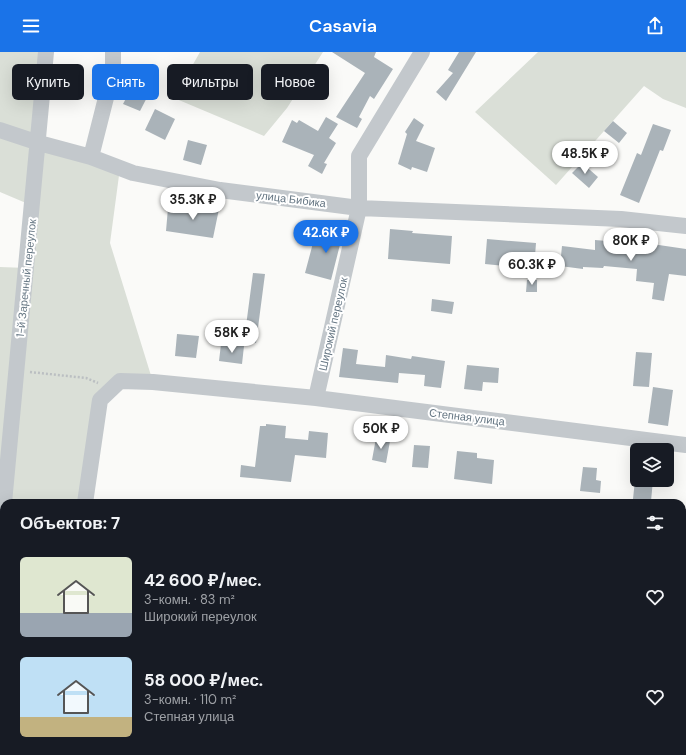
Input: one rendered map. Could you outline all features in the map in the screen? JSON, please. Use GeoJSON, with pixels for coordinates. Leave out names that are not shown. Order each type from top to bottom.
{"type":"FeatureCollection","features":[{"type":"Feature","properties":{"kind":"street","name":"1-й Заречный переулок"},"geometry":{"type":"LineString","coordinates":[[4,499],[39,143],[46,52]]}},
{"type":"Feature","properties":{"kind":"street"},"geometry":{"type":"LineString","coordinates":[[91,157],[112,70],[113,52]]}},
{"type":"Feature","properties":{"kind":"street","name":"Широкий переулок"},"geometry":{"type":"LineString","coordinates":[[316,398],[359,208],[359,156],[422,52]]}},
{"type":"Feature","properties":{"kind":"street","name":"улица Бибика"},"geometry":{"type":"LineString","coordinates":[[0,130],[39,143],[91,157],[134,173],[220,190],[359,208],[621,219],[686,226]]}},
{"type":"Feature","properties":{"kind":"street","name":"Степная улица"},"geometry":{"type":"LineString","coordinates":[[111,389],[120,381],[153,382],[316,398],[686,445]]}},
{"type":"Feature","properties":{"kind":"street"},"geometry":{"type":"LineString","coordinates":[[86,499],[100,400],[111,389]]}},
{"type":"Feature","properties":{"kind":"path"},"geometry":{"type":"LineString","coordinates":[[17,370],[86,378],[111,389]]}},
{"type":"Feature","properties":{"kind":"shaded area"},"geometry":{"type":"Polygon","coordinates":[[[0,52],[46,52],[45,64],[12,64],[12,100],[42,100],[39,143],[120,168],[110,243],[153,382],[120,381],[100,400],[86,499],[0,499],[0,267],[27,268],[33,206],[0,192],[0,52]]]}},
{"type":"Feature","properties":{"kind":"shaded area"},"geometry":{"type":"Polygon","coordinates":[[[200,52],[323,52],[315,64],[261,64],[261,100],[292,100],[264,136],[179,100],[253,100],[253,64],[193,64],[200,52]]]}},
{"type":"Feature","properties":{"kind":"shaded area"},"geometry":{"type":"Polygon","coordinates":[[[538,52],[686,52],[686,108],[663,99],[644,86],[556,185],[475,112],[538,52]]]}},
{"type":"Feature","properties":{"kind":"building"},"geometry":{"type":"Polygon","coordinates":[[[332,52],[376,52],[374,57],[393,69],[374,99],[370,96],[359,117],[362,119],[357,128],[336,117],[365,73],[332,52]]]}},
{"type":"Feature","properties":{"kind":"building"},"geometry":{"type":"Polygon","coordinates":[[[459,52],[476,52],[446,101],[436,92],[453,73],[448,70],[459,52]]]}},
{"type":"Feature","properties":{"kind":"building"},"geometry":{"type":"Polygon","coordinates":[[[125,100],[146,100],[140,111],[123,104],[125,100]]]}},
{"type":"Feature","properties":{"kind":"building"},"geometry":{"type":"Polygon","coordinates":[[[155,109],[175,119],[165,140],[145,130],[155,109]]]}},
{"type":"Feature","properties":{"kind":"building"},"geometry":{"type":"Polygon","coordinates":[[[326,117],[338,124],[329,138],[336,143],[324,163],[327,164],[322,174],[308,166],[314,155],[282,142],[292,120],[297,123],[299,120],[318,131],[326,117]]]}},
{"type":"Feature","properties":{"kind":"building"},"geometry":{"type":"Polygon","coordinates":[[[414,118],[424,125],[416,141],[435,148],[427,172],[412,167],[411,170],[398,164],[407,134],[405,132],[414,118]]]}},
{"type":"Feature","properties":{"kind":"building"},"geometry":{"type":"Polygon","coordinates":[[[613,121],[627,133],[619,143],[604,131],[613,121]]]}},
{"type":"Feature","properties":{"kind":"building"},"geometry":{"type":"Polygon","coordinates":[[[653,124],[671,130],[663,151],[660,150],[639,203],[620,195],[637,153],[641,155],[653,124]]]}},
{"type":"Feature","properties":{"kind":"building"},"geometry":{"type":"Polygon","coordinates":[[[188,140],[207,145],[201,165],[183,160],[188,140]]]}},
{"type":"Feature","properties":{"kind":"building"},"geometry":{"type":"Polygon","coordinates":[[[582,163],[598,177],[589,188],[572,173],[582,163]]]}},
{"type":"Feature","properties":{"kind":"building"},"geometry":{"type":"Polygon","coordinates":[[[198,205],[219,209],[213,238],[166,231],[168,208],[197,212],[198,205]]]}},
{"type":"Feature","properties":{"kind":"building"},"geometry":{"type":"Polygon","coordinates":[[[332,222],[345,225],[331,280],[305,273],[313,243],[325,246],[332,222]]]}},
{"type":"Feature","properties":{"kind":"building"},"geometry":{"type":"Polygon","coordinates":[[[390,229],[413,231],[412,233],[452,236],[450,264],[388,259],[390,229]]]}},
{"type":"Feature","properties":{"kind":"building"},"geometry":{"type":"Polygon","coordinates":[[[487,239],[536,243],[534,269],[485,264],[487,239]]]}},
{"type":"Feature","properties":{"kind":"building"},"geometry":{"type":"Polygon","coordinates":[[[595,240],[631,243],[630,251],[651,253],[652,244],[686,249],[686,276],[669,274],[664,301],[652,299],[654,283],[636,281],[637,269],[604,266],[603,268],[583,267],[583,269],[560,266],[562,246],[595,250],[595,240]]]}},
{"type":"Feature","properties":{"kind":"building"},"geometry":{"type":"Polygon","coordinates":[[[253,273],[265,274],[256,343],[244,341],[253,273]]]}},
{"type":"Feature","properties":{"kind":"building"},"geometry":{"type":"Polygon","coordinates":[[[527,280],[537,280],[537,292],[526,292],[527,280]]]}},
{"type":"Feature","properties":{"kind":"building"},"geometry":{"type":"Polygon","coordinates":[[[432,299],[454,302],[452,314],[431,311],[432,299]]]}},
{"type":"Feature","properties":{"kind":"building"},"geometry":{"type":"Polygon","coordinates":[[[177,334],[199,336],[196,358],[175,356],[177,334]]]}},
{"type":"Feature","properties":{"kind":"building"},"geometry":{"type":"Polygon","coordinates":[[[221,344],[244,346],[242,364],[219,361],[221,344]]]}},
{"type":"Feature","properties":{"kind":"building"},"geometry":{"type":"Polygon","coordinates":[[[343,348],[358,350],[356,364],[385,367],[386,355],[411,359],[412,356],[445,361],[441,388],[424,386],[425,375],[399,373],[398,383],[339,377],[343,348]]]}},
{"type":"Feature","properties":{"kind":"building"},"geometry":{"type":"Polygon","coordinates":[[[636,352],[652,353],[649,387],[633,386],[636,352]]]}},
{"type":"Feature","properties":{"kind":"building"},"geometry":{"type":"Polygon","coordinates":[[[467,365],[499,368],[498,383],[483,382],[482,391],[464,389],[467,365]]]}},
{"type":"Feature","properties":{"kind":"building"},"geometry":{"type":"Polygon","coordinates":[[[653,387],[673,390],[668,426],[648,423],[653,387]]]}},
{"type":"Feature","properties":{"kind":"building"},"geometry":{"type":"Polygon","coordinates":[[[266,424],[286,426],[285,438],[308,440],[309,431],[328,433],[326,458],[295,455],[291,482],[240,477],[241,465],[255,467],[260,426],[266,426],[266,424]]]}},
{"type":"Feature","properties":{"kind":"building"},"geometry":{"type":"Polygon","coordinates":[[[376,438],[390,441],[386,463],[372,460],[376,438]]]}},
{"type":"Feature","properties":{"kind":"building"},"geometry":{"type":"Polygon","coordinates":[[[414,445],[430,446],[428,468],[412,467],[414,445]]]}},
{"type":"Feature","properties":{"kind":"building"},"geometry":{"type":"Polygon","coordinates":[[[457,451],[477,453],[477,458],[494,460],[492,484],[454,479],[457,451]]]}},
{"type":"Feature","properties":{"kind":"building"},"geometry":{"type":"Polygon","coordinates":[[[583,467],[597,468],[596,480],[601,481],[600,493],[580,491],[583,467]]]}},
{"type":"Feature","properties":{"kind":"building"},"geometry":{"type":"Polygon","coordinates":[[[634,487],[652,487],[651,499],[633,499],[634,487]]]}}]}
